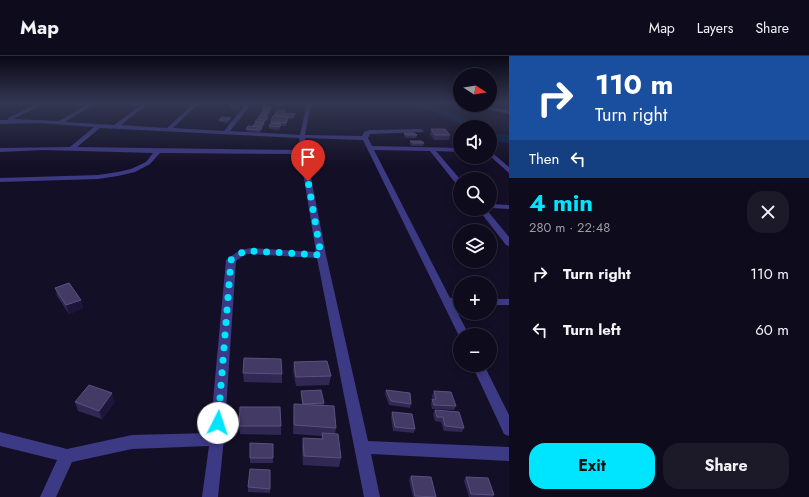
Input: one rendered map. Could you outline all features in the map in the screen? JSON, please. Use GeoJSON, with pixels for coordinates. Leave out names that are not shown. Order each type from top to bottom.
{"type":"FeatureCollection","features":[{"type":"Feature","properties":{"kind":"street"},"geometry":{"type":"LineString","coordinates":[[76,124],[302,137],[364,138]]}},
{"type":"Feature","properties":{"kind":"street"},"geometry":{"type":"LineString","coordinates":[[115,127],[120,124]]}},
{"type":"Feature","properties":{"kind":"street"},"geometry":{"type":"LineString","coordinates":[[170,128],[175,124]]}},
{"type":"Feature","properties":{"kind":"street"},"geometry":{"type":"LineString","coordinates":[[226,132],[233,124]]}},
{"type":"Feature","properties":{"kind":"street"},"geometry":{"type":"LineString","coordinates":[[305,124],[302,137],[303,152],[321,255],[372,497]]}},
{"type":"Feature","properties":{"kind":"street"},"geometry":{"type":"LineString","coordinates":[[71,148],[99,126]]}},
{"type":"Feature","properties":{"kind":"street"},"geometry":{"type":"LineString","coordinates":[[364,138],[368,132],[421,131]]}},
{"type":"Feature","properties":{"kind":"street"},"geometry":{"type":"LineString","coordinates":[[364,138],[460,328]]}},
{"type":"Feature","properties":{"kind":"street"},"geometry":{"type":"LineString","coordinates":[[0,150],[71,148],[158,151],[303,152]]}},
{"type":"Feature","properties":{"kind":"street"},"geometry":{"type":"LineString","coordinates":[[369,148],[453,150]]}},
{"type":"Feature","properties":{"kind":"street"},"geometry":{"type":"LineString","coordinates":[[432,150],[453,175]]}},
{"type":"Feature","properties":{"kind":"street"},"geometry":{"type":"LineString","coordinates":[[0,180],[98,177],[118,174],[133,171],[148,163],[158,151]]}},
{"type":"Feature","properties":{"kind":"street"},"geometry":{"type":"LineString","coordinates":[[497,160],[509,171]]}},
{"type":"Feature","properties":{"kind":"street"},"geometry":{"type":"LineString","coordinates":[[497,206],[509,207]]}},
{"type":"Feature","properties":{"kind":"street"},"geometry":{"type":"LineString","coordinates":[[488,216],[509,243]]}},
{"type":"Feature","properties":{"kind":"street"},"geometry":{"type":"LineString","coordinates":[[210,497],[217,439],[231,260],[243,252],[251,251],[321,255]]}},
{"type":"Feature","properties":{"kind":"street"},"geometry":{"type":"LineString","coordinates":[[447,301],[453,301]]}},
{"type":"Feature","properties":{"kind":"street"},"geometry":{"type":"LineString","coordinates":[[497,302],[509,302]]}},
{"type":"Feature","properties":{"kind":"street"},"geometry":{"type":"LineString","coordinates":[[481,372],[509,430]]}},
{"type":"Feature","properties":{"kind":"street"},"geometry":{"type":"LineString","coordinates":[[0,439],[68,456],[132,442],[217,439]]}},
{"type":"Feature","properties":{"kind":"street"},"geometry":{"type":"LineString","coordinates":[[362,447],[509,454]]}},
{"type":"Feature","properties":{"kind":"street"},"geometry":{"type":"LineString","coordinates":[[48,497],[68,456]]}},
{"type":"Feature","properties":{"kind":"building"},"geometry":{"type":"Polygon","coordinates":[[[255,124],[264,124],[262,126],[253,126],[255,124]]]}},
{"type":"Feature","properties":{"kind":"building"},"geometry":{"type":"Polygon","coordinates":[[[271,124],[281,124],[279,127],[269,126],[271,124]]]}},
{"type":"Feature","properties":{"kind":"building"},"geometry":{"type":"Polygon","coordinates":[[[248,126],[262,127],[260,130],[246,129],[248,126]]]}},
{"type":"Feature","properties":{"kind":"building"},"geometry":{"type":"Polygon","coordinates":[[[431,129],[445,129],[450,135],[435,135],[431,129]]]}},
{"type":"Feature","properties":{"kind":"building"},"geometry":{"type":"Polygon","coordinates":[[[404,133],[414,133],[417,135],[406,135],[404,133]]]}},
{"type":"Feature","properties":{"kind":"building"},"geometry":{"type":"Polygon","coordinates":[[[410,141],[421,141],[424,143],[413,143],[410,141]]]}},
{"type":"Feature","properties":{"kind":"building"},"geometry":{"type":"Polygon","coordinates":[[[69,283],[81,300],[66,305],[55,288],[69,283]]]}},
{"type":"Feature","properties":{"kind":"building"},"geometry":{"type":"Polygon","coordinates":[[[244,358],[281,359],[282,374],[243,373],[244,358]]]}},
{"type":"Feature","properties":{"kind":"building"},"geometry":{"type":"Polygon","coordinates":[[[327,361],[331,376],[296,377],[294,362],[327,361]]]}},
{"type":"Feature","properties":{"kind":"building"},"geometry":{"type":"Polygon","coordinates":[[[89,385],[112,393],[99,411],[75,402],[89,385]]]}},
{"type":"Feature","properties":{"kind":"building"},"geometry":{"type":"Polygon","coordinates":[[[321,390],[324,403],[303,404],[301,391],[321,390]]]}},
{"type":"Feature","properties":{"kind":"building"},"geometry":{"type":"Polygon","coordinates":[[[386,390],[410,393],[411,404],[391,401],[386,390]]]}},
{"type":"Feature","properties":{"kind":"building"},"geometry":{"type":"Polygon","coordinates":[[[434,391],[451,392],[456,406],[434,405],[432,399],[436,400],[434,391]]]}},
{"type":"Feature","properties":{"kind":"building"},"geometry":{"type":"Polygon","coordinates":[[[294,404],[334,406],[336,428],[294,425],[294,404]]]}},
{"type":"Feature","properties":{"kind":"building"},"geometry":{"type":"Polygon","coordinates":[[[240,407],[280,407],[281,426],[239,426],[240,407]]]}},
{"type":"Feature","properties":{"kind":"building"},"geometry":{"type":"Polygon","coordinates":[[[435,410],[459,412],[464,428],[445,426],[443,417],[437,417],[435,410]]]}},
{"type":"Feature","properties":{"kind":"building"},"geometry":{"type":"Polygon","coordinates":[[[392,412],[412,414],[415,429],[395,427],[392,412]]]}},
{"type":"Feature","properties":{"kind":"building"},"geometry":{"type":"Polygon","coordinates":[[[322,433],[338,434],[341,458],[304,456],[303,438],[323,439],[322,433]]]}},
{"type":"Feature","properties":{"kind":"building"},"geometry":{"type":"Polygon","coordinates":[[[250,443],[273,444],[273,458],[250,458],[250,443]]]}},
{"type":"Feature","properties":{"kind":"building"},"geometry":{"type":"Polygon","coordinates":[[[250,469],[270,470],[270,489],[248,487],[250,469]]]}},
{"type":"Feature","properties":{"kind":"building"},"geometry":{"type":"Polygon","coordinates":[[[411,476],[431,477],[436,497],[415,496],[411,476]]]}},
{"type":"Feature","properties":{"kind":"building"},"geometry":{"type":"Polygon","coordinates":[[[466,477],[488,478],[494,495],[471,494],[466,477]]]}},
{"type":"Feature","properties":{"kind":"waterway"},"geometry":{"type":"LineString","coordinates":[[497,138],[509,139]]}},
{"type":"Feature","properties":{"kind":"route"},"geometry":{"type":"LineString","coordinates":[[218,423],[229,266],[231,260],[235,255],[251,251],[321,255],[308,181]]}}]}
